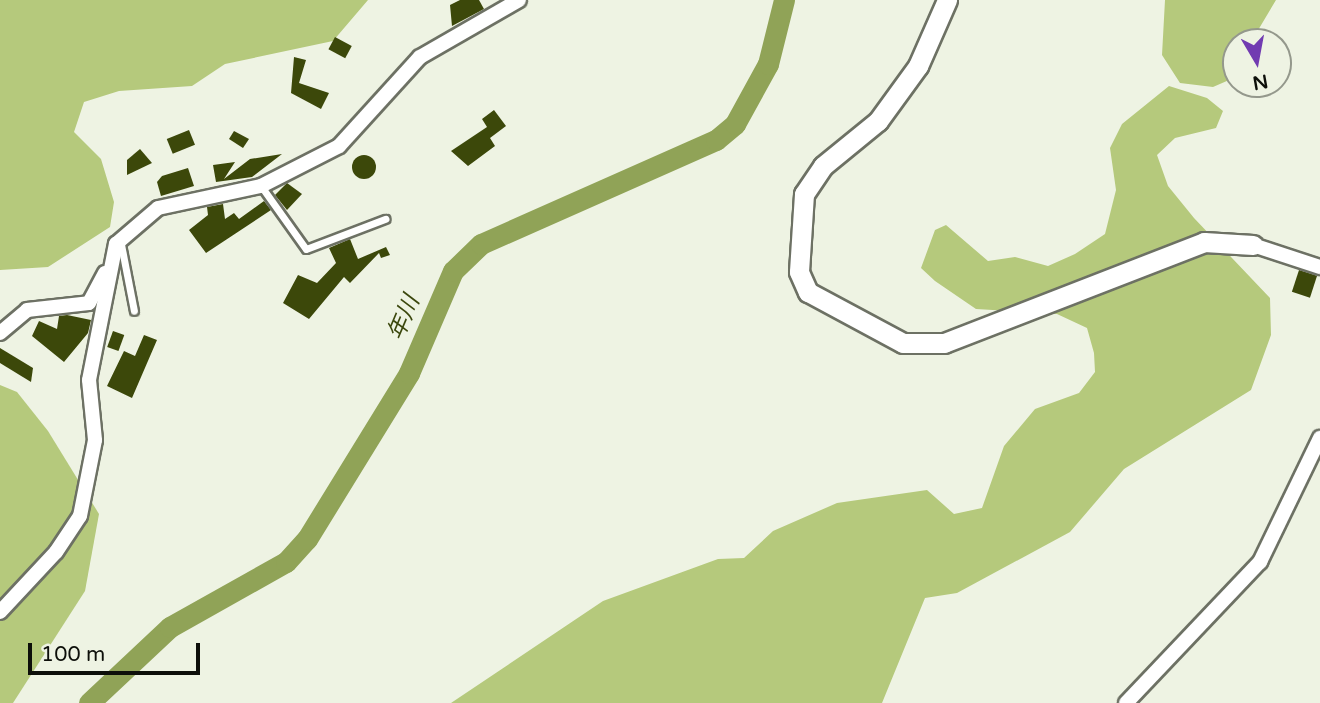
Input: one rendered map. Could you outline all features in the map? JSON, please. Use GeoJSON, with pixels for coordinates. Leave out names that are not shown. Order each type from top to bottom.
{"type":"FeatureCollection","features":[{"type":"Feature","properties":{"kind":"street"},"geometry":{"type":"LineString","coordinates":[[0,333],[27,310],[89,303],[120,239],[176,201],[261,186],[339,146],[420,57],[519,0]]}},
{"type":"Feature","properties":{"kind":"street"},"geometry":{"type":"LineString","coordinates":[[947,0],[918,66],[878,121],[823,166],[804,194],[799,272],[808,292],[903,343],[944,343],[1204,242],[1253,245],[1320,267]]}},
{"type":"Feature","properties":{"kind":"street"},"geometry":{"type":"LineString","coordinates":[[0,612],[56,552],[80,516],[95,440],[88,392],[107,269]]}},
{"type":"Feature","properties":{"kind":"street"},"geometry":{"type":"LineString","coordinates":[[1126,703],[1259,562],[1320,438]]}},
{"type":"Feature","properties":{"kind":"lane"},"geometry":{"type":"LineString","coordinates":[[261,186],[306,249],[385,219]]}},
{"type":"Feature","properties":{"kind":"lane"},"geometry":{"type":"LineString","coordinates":[[120,239],[134,311]]}},
{"type":"Feature","properties":{"kind":"green space"},"geometry":{"type":"Polygon","coordinates":[[[0,0],[368,0],[333,41],[225,64],[192,86],[119,91],[84,102],[74,132],[101,159],[114,202],[110,227],[48,267],[0,270],[0,0]]]}},
{"type":"Feature","properties":{"kind":"green space"},"geometry":{"type":"Polygon","coordinates":[[[1165,0],[1276,0],[1259,28],[1222,28],[1222,83],[1213,87],[1180,83],[1162,55],[1165,0]]]}},
{"type":"Feature","properties":{"kind":"green space"},"geometry":{"type":"Polygon","coordinates":[[[1169,86],[1207,98],[1223,111],[1216,128],[1175,138],[1157,155],[1168,186],[1194,218],[1270,298],[1271,335],[1251,390],[1124,469],[1070,532],[957,593],[925,598],[882,703],[451,703],[603,601],[718,559],[744,558],[773,531],[837,503],[927,490],[954,514],[982,508],[1004,446],[1035,409],[1079,393],[1095,372],[1094,353],[1087,328],[1057,314],[976,309],[935,281],[921,268],[935,230],[946,225],[988,261],[1015,257],[1048,266],[1075,254],[1105,234],[1116,190],[1110,148],[1122,124],[1169,86]]]}},
{"type":"Feature","properties":{"kind":"green space"},"geometry":{"type":"Polygon","coordinates":[[[0,385],[17,392],[48,431],[99,514],[85,591],[13,703],[0,703],[0,385]]]}},
{"type":"Feature","properties":{"kind":"building"},"geometry":{"type":"Polygon","coordinates":[[[460,0],[479,0],[484,9],[452,26],[450,5],[460,0]]]}},
{"type":"Feature","properties":{"kind":"building"},"geometry":{"type":"Polygon","coordinates":[[[335,37],[352,46],[345,58],[328,49],[335,37]]]}},
{"type":"Feature","properties":{"kind":"building"},"geometry":{"type":"Polygon","coordinates":[[[294,57],[306,60],[299,83],[329,93],[321,109],[291,93],[294,57]]]}},
{"type":"Feature","properties":{"kind":"building"},"geometry":{"type":"Polygon","coordinates":[[[494,110],[506,126],[490,138],[495,146],[468,166],[451,151],[487,127],[482,119],[494,110]]]}},
{"type":"Feature","properties":{"kind":"building"},"geometry":{"type":"Polygon","coordinates":[[[189,130],[195,145],[173,154],[167,139],[189,130]]]}},
{"type":"Feature","properties":{"kind":"building"},"geometry":{"type":"Polygon","coordinates":[[[234,131],[249,139],[243,148],[229,139],[234,131]]]}},
{"type":"Feature","properties":{"kind":"building"},"geometry":{"type":"Polygon","coordinates":[[[140,149],[152,163],[127,175],[127,160],[140,149]]]}},
{"type":"Feature","properties":{"kind":"building"},"geometry":{"type":"Polygon","coordinates":[[[282,154],[252,177],[216,182],[213,165],[235,162],[224,179],[250,159],[282,154]]]}},
{"type":"Feature","properties":{"kind":"building"},"geometry":{"type":"Polygon","coordinates":[[[364,155],[373,158],[376,167],[373,176],[364,179],[355,176],[352,167],[355,158],[364,155]]]}},
{"type":"Feature","properties":{"kind":"building"},"geometry":{"type":"Polygon","coordinates":[[[188,168],[194,186],[161,196],[157,182],[162,176],[188,168]]]}},
{"type":"Feature","properties":{"kind":"building"},"geometry":{"type":"Polygon","coordinates":[[[287,183],[302,194],[287,210],[275,195],[287,183]]]}},
{"type":"Feature","properties":{"kind":"building"},"geometry":{"type":"Polygon","coordinates":[[[264,201],[271,210],[206,253],[189,230],[208,215],[207,207],[223,204],[225,219],[234,213],[239,219],[264,201]]]}},
{"type":"Feature","properties":{"kind":"building"},"geometry":{"type":"Polygon","coordinates":[[[350,239],[358,259],[386,247],[390,255],[381,258],[379,253],[350,283],[344,277],[309,319],[283,303],[298,275],[317,283],[336,263],[329,248],[350,239]]]}},
{"type":"Feature","properties":{"kind":"building"},"geometry":{"type":"Polygon","coordinates":[[[1299,270],[1317,276],[1310,298],[1292,292],[1299,270]]]}},
{"type":"Feature","properties":{"kind":"building"},"geometry":{"type":"Polygon","coordinates":[[[59,316],[91,320],[88,333],[64,362],[32,336],[39,321],[57,329],[59,316]]]}},
{"type":"Feature","properties":{"kind":"building"},"geometry":{"type":"Polygon","coordinates":[[[113,331],[124,335],[118,351],[107,347],[113,331]]]}},
{"type":"Feature","properties":{"kind":"building"},"geometry":{"type":"Polygon","coordinates":[[[144,335],[157,340],[132,398],[107,386],[124,351],[135,356],[144,335]]]}},
{"type":"Feature","properties":{"kind":"building"},"geometry":{"type":"Polygon","coordinates":[[[0,348],[33,368],[31,382],[0,363],[0,348]]]}},
{"type":"Feature","properties":{"kind":"waterway","name":"年川"},"geometry":{"type":"LineString","coordinates":[[89,703],[170,627],[286,562],[307,539],[409,373],[453,271],[481,244],[716,140],[735,124],[768,64],[784,0]]}}]}
